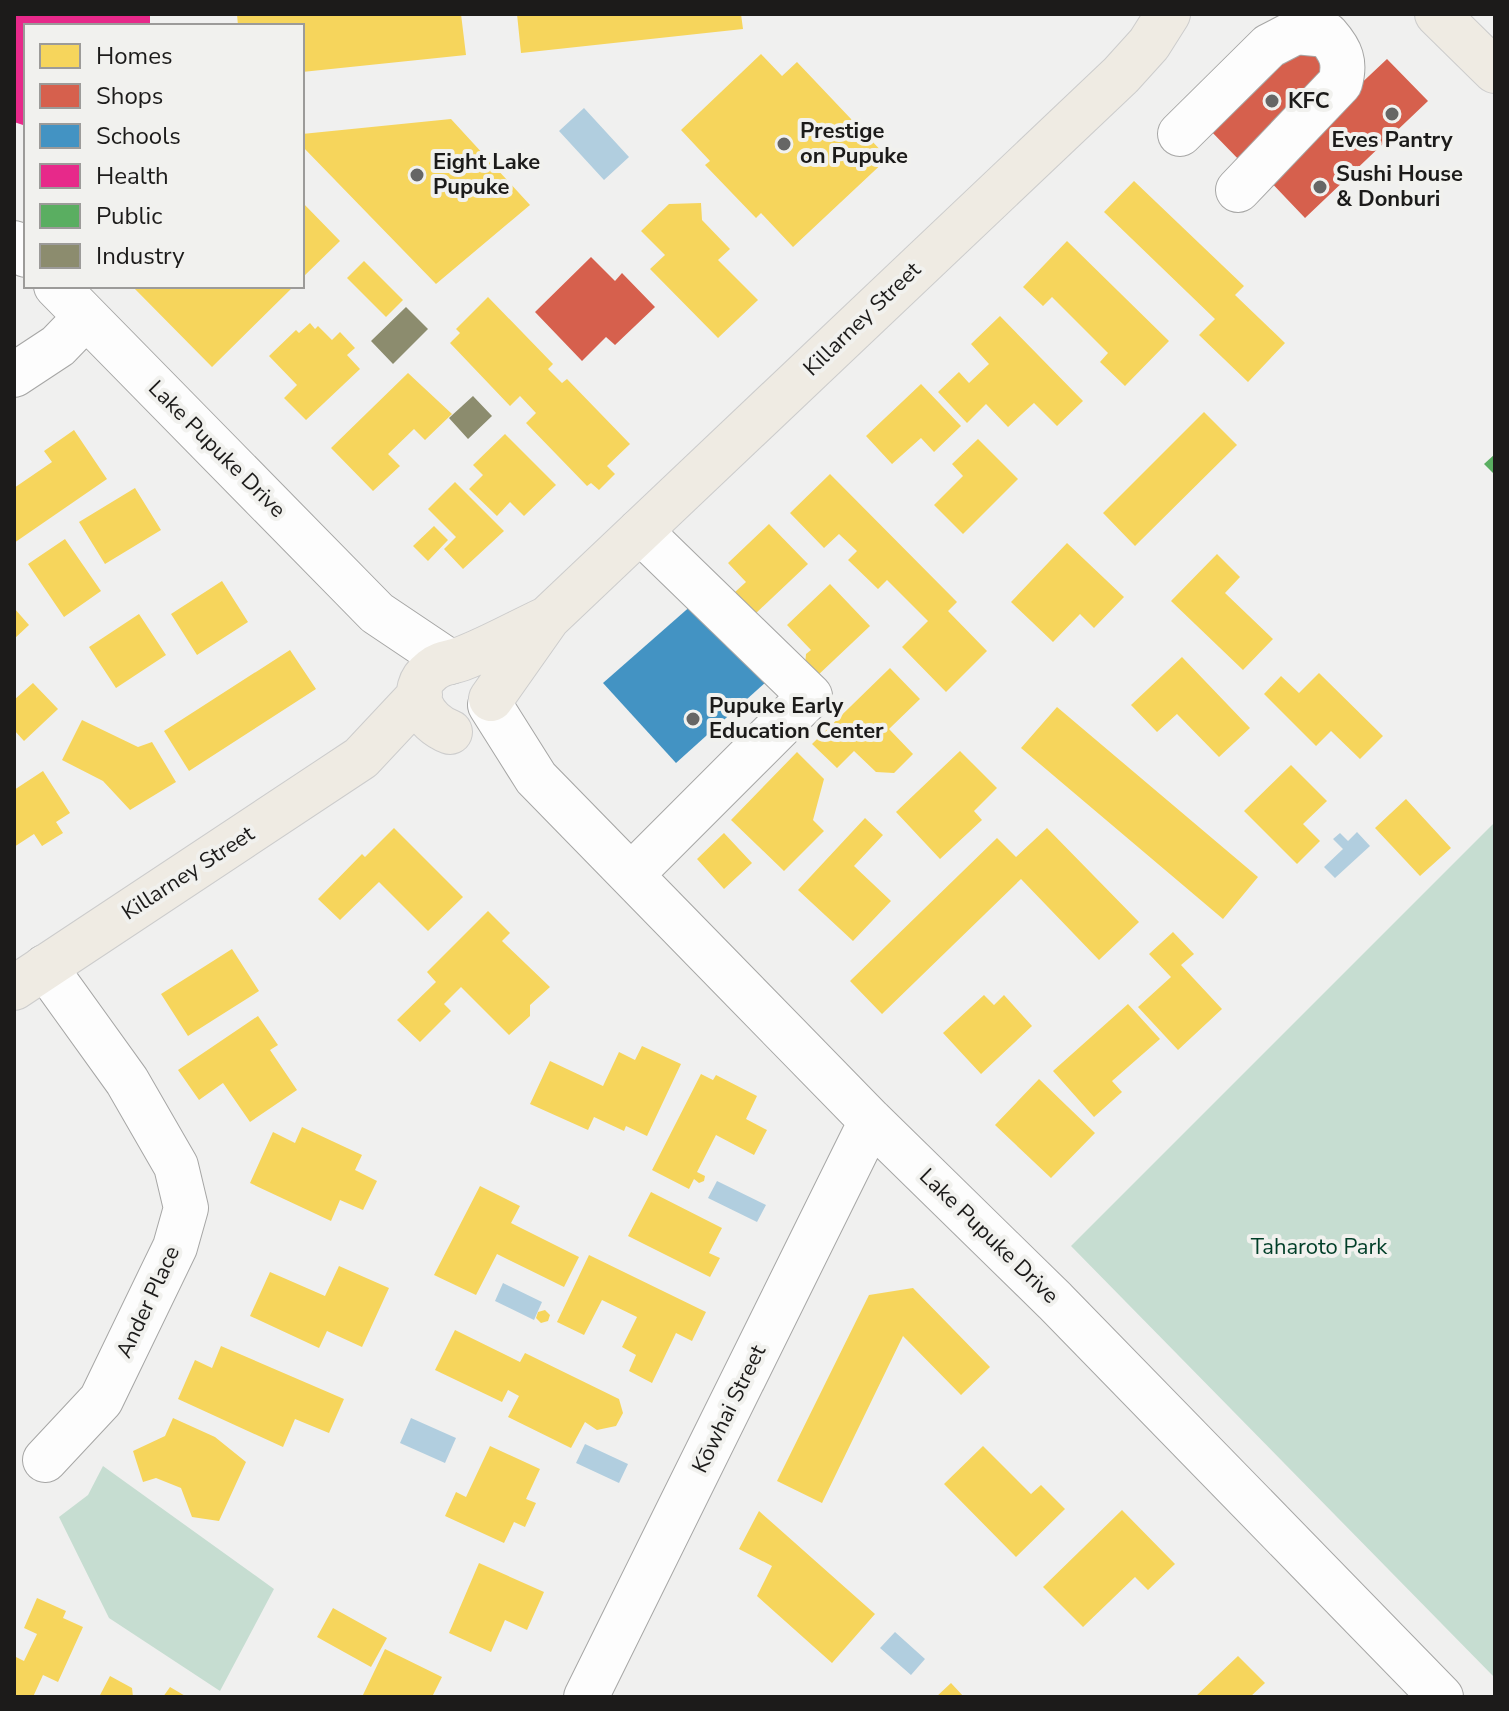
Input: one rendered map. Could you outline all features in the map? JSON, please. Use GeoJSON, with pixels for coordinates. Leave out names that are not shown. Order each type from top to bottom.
{"type":"FeatureCollection","features":[{"type":"Feature","properties":{"kind":"main road","name":"Killarney Street"},"geometry":{"type":"LineString","coordinates":[[361,758],[472,717],[548,618],[1121,75],[1149,44],[1168,14]]}},
{"type":"Feature","properties":{"kind":"main road"},"geometry":{"type":"LineString","coordinates":[[1437,14],[1495,71]]}},
{"type":"Feature","properties":{"kind":"main road","name":"Killarney Street"},"geometry":{"type":"LineString","coordinates":[[30,978],[361,758],[438,676],[548,618]]}},
{"type":"Feature","properties":{"kind":"main road"},"geometry":{"type":"LineString","coordinates":[[474,665],[486,678],[472,717],[435,726],[424,714],[438,676],[474,665]]}},
{"type":"Feature","properties":{"kind":"street"},"geometry":{"type":"LineString","coordinates":[[1180,134],[1269,46],[1296,32],[1327,35],[1337,47],[1344,66],[1340,83],[1238,190]]}},
{"type":"Feature","properties":{"kind":"street","name":"Lake Pupuke Drive"},"geometry":{"type":"LineString","coordinates":[[58,288],[438,676]]}},
{"type":"Feature","properties":{"kind":"street"},"geometry":{"type":"LineString","coordinates":[[14,375],[58,346],[86,317]]}},
{"type":"Feature","properties":{"kind":"street"},"geometry":{"type":"LineString","coordinates":[[631,875],[810,696],[640,531]]}},
{"type":"Feature","properties":{"kind":"street","name":"Lake Pupuke Drive"},"geometry":{"type":"LineString","coordinates":[[472,717],[536,778],[871,1121],[1055,1301],[1441,1697]]}},
{"type":"Feature","properties":{"kind":"street","name":"Ander Place"},"geometry":{"type":"LineString","coordinates":[[30,978],[127,1081],[176,1166],[186,1208],[175,1247],[101,1400],[45,1460]]}},
{"type":"Feature","properties":{"kind":"street","name":"Kōwhai Street"},"geometry":{"type":"LineString","coordinates":[[586,1697],[871,1121]]}},
{"type":"Feature","properties":{"kind":"green space","name":"Taharoto Park"},"geometry":{"type":"Polygon","coordinates":[[[1495,822],[1495,1678],[1071,1246],[1495,822]]]}},
{"type":"Feature","properties":{"kind":"green space"},"geometry":{"type":"Polygon","coordinates":[[[103,1466],[274,1589],[220,1691],[109,1618],[59,1517],[88,1495],[103,1466]]]}},
{"type":"Feature","properties":{"kind":"water"},"geometry":{"type":"Polygon","coordinates":[[[584,108],[629,157],[604,180],[559,131],[584,108]]]}},
{"type":"Feature","properties":{"kind":"water"},"geometry":{"type":"Polygon","coordinates":[[[1357,832],[1370,846],[1335,878],[1324,867],[1343,849],[1333,839],[1340,833],[1348,841],[1357,832]]]}},
{"type":"Feature","properties":{"kind":"water"},"geometry":{"type":"Polygon","coordinates":[[[717,1181],[766,1205],[757,1222],[708,1198],[717,1181]]]}},
{"type":"Feature","properties":{"kind":"water"},"geometry":{"type":"Polygon","coordinates":[[[503,1283],[542,1302],[534,1320],[495,1301],[503,1283]]]}},
{"type":"Feature","properties":{"kind":"water"},"geometry":{"type":"Polygon","coordinates":[[[411,1418],[456,1438],[445,1463],[400,1443],[411,1418]]]}},
{"type":"Feature","properties":{"kind":"water"},"geometry":{"type":"Polygon","coordinates":[[[585,1444],[628,1464],[619,1483],[576,1463],[585,1444]]]}},
{"type":"Feature","properties":{"kind":"water"},"geometry":{"type":"Polygon","coordinates":[[[895,1632],[925,1659],[911,1675],[880,1648],[895,1632]]]}},
{"type":"Feature","properties":{"kind":"building: Homes"},"geometry":{"type":"Polygon","coordinates":[[[237,14],[461,14],[466,55],[304,72],[304,24],[238,24],[237,14]]]}},
{"type":"Feature","properties":{"kind":"building: Homes"},"geometry":{"type":"Polygon","coordinates":[[[517,14],[741,14],[743,29],[521,53],[517,14]]]}},
{"type":"Feature","properties":{"kind":"building: Homes","name":"Prestige on Pupuke"},"geometry":{"type":"Polygon","coordinates":[[[761,54],[782,76],[797,62],[888,158],[793,247],[761,213],[756,218],[705,165],[710,161],[681,130],[761,54]]]}},
{"type":"Feature","properties":{"kind":"building: Homes","name":"Eight Lake Pupuke"},"geometry":{"type":"Polygon","coordinates":[[[451,119],[530,205],[436,284],[304,148],[304,134],[451,119]]]}},
{"type":"Feature","properties":{"kind":"building: Homes"},"geometry":{"type":"Polygon","coordinates":[[[1134,181],[1244,286],[1235,295],[1285,343],[1248,382],[1199,335],[1215,319],[1104,212],[1134,181]]]}},
{"type":"Feature","properties":{"kind":"building: Homes"},"geometry":{"type":"Polygon","coordinates":[[[701,203],[702,220],[730,249],[718,260],[758,300],[718,338],[650,269],[665,255],[641,231],[669,204],[701,203]]]}},
{"type":"Feature","properties":{"kind":"building: Homes"},"geometry":{"type":"Polygon","coordinates":[[[304,204],[340,241],[304,276],[304,204]]]}},
{"type":"Feature","properties":{"kind":"building: Homes"},"geometry":{"type":"Polygon","coordinates":[[[1067,241],[1169,341],[1125,386],[1100,362],[1108,353],[1052,297],[1043,306],[1023,287],[1067,241]]]}},
{"type":"Feature","properties":{"kind":"building: Homes"},"geometry":{"type":"Polygon","coordinates":[[[364,261],[403,300],[386,317],[347,278],[364,261]]]}},
{"type":"Feature","properties":{"kind":"building: Homes"},"geometry":{"type":"Polygon","coordinates":[[[134,288],[292,288],[212,367],[134,288]]]}},
{"type":"Feature","properties":{"kind":"building: Homes"},"geometry":{"type":"Polygon","coordinates":[[[488,297],[553,364],[548,369],[562,383],[567,379],[630,444],[607,466],[615,474],[599,490],[591,483],[587,486],[526,423],[536,413],[520,396],[510,406],[450,343],[460,333],[456,329],[488,297]]]}},
{"type":"Feature","properties":{"kind":"building: Homes"},"geometry":{"type":"Polygon","coordinates":[[[1000,316],[1083,401],[1057,426],[1034,403],[1008,427],[986,404],[967,423],[938,392],[959,372],[969,383],[989,364],[971,344],[1000,316]]]}},
{"type":"Feature","properties":{"kind":"building: Homes"},"geometry":{"type":"Polygon","coordinates":[[[310,323],[315,329],[318,326],[332,340],[340,332],[355,348],[347,355],[360,369],[306,420],[284,398],[297,385],[269,356],[296,330],[299,333],[310,323]]]}},
{"type":"Feature","properties":{"kind":"building: Homes"},"geometry":{"type":"Polygon","coordinates":[[[408,373],[452,414],[425,440],[414,429],[388,454],[400,466],[373,491],[331,448],[408,373]]]}},
{"type":"Feature","properties":{"kind":"building: Homes"},"geometry":{"type":"Polygon","coordinates":[[[921,384],[961,426],[934,452],[921,438],[892,464],[866,436],[921,384]]]}},
{"type":"Feature","properties":{"kind":"building: Homes"},"geometry":{"type":"Polygon","coordinates":[[[1204,412],[1237,445],[1135,546],[1103,513],[1204,412]]]}},
{"type":"Feature","properties":{"kind":"building: Homes"},"geometry":{"type":"Polygon","coordinates":[[[74,430],[107,479],[14,543],[14,488],[52,462],[44,451],[74,430]]]}},
{"type":"Feature","properties":{"kind":"building: Homes"},"geometry":{"type":"Polygon","coordinates":[[[505,434],[556,485],[524,516],[510,502],[497,516],[469,489],[483,475],[473,465],[505,434]]]}},
{"type":"Feature","properties":{"kind":"building: Homes"},"geometry":{"type":"Polygon","coordinates":[[[978,439],[1018,479],[963,534],[934,505],[963,476],[952,464],[978,439]]]}},
{"type":"Feature","properties":{"kind":"building: Homes"},"geometry":{"type":"Polygon","coordinates":[[[830,474],[957,602],[948,611],[987,651],[946,692],[902,647],[928,621],[887,580],[878,589],[848,560],[857,551],[839,534],[824,548],[790,513],[830,474]]]}},
{"type":"Feature","properties":{"kind":"building: Homes"},"geometry":{"type":"Polygon","coordinates":[[[455,482],[504,531],[463,569],[444,549],[456,537],[428,509],[455,482]]]}},
{"type":"Feature","properties":{"kind":"building: Homes"},"geometry":{"type":"Polygon","coordinates":[[[135,488],[161,530],[105,564],[79,522],[135,488]]]}},
{"type":"Feature","properties":{"kind":"building: Homes"},"geometry":{"type":"Polygon","coordinates":[[[769,524],[808,564],[754,615],[734,593],[746,582],[728,563],[769,524]]]}},
{"type":"Feature","properties":{"kind":"building: Homes"},"geometry":{"type":"Polygon","coordinates":[[[434,526],[448,540],[428,561],[413,546],[434,526]]]}},
{"type":"Feature","properties":{"kind":"building: Homes"},"geometry":{"type":"Polygon","coordinates":[[[65,539],[101,591],[64,617],[28,564],[65,539]]]}},
{"type":"Feature","properties":{"kind":"building: Homes"},"geometry":{"type":"Polygon","coordinates":[[[1067,543],[1124,597],[1094,628],[1080,614],[1053,642],[1011,602],[1067,543]]]}},
{"type":"Feature","properties":{"kind":"building: Homes"},"geometry":{"type":"Polygon","coordinates":[[[1217,554],[1240,577],[1225,593],[1273,639],[1243,670],[1171,601],[1217,554]]]}},
{"type":"Feature","properties":{"kind":"building: Homes"},"geometry":{"type":"Polygon","coordinates":[[[222,581],[248,622],[197,655],[171,614],[222,581]]]}},
{"type":"Feature","properties":{"kind":"building: Homes"},"geometry":{"type":"Polygon","coordinates":[[[830,584],[870,626],[816,677],[805,665],[806,654],[811,650],[787,625],[830,584]]]}},
{"type":"Feature","properties":{"kind":"building: Homes"},"geometry":{"type":"Polygon","coordinates":[[[14,608],[29,625],[14,639],[14,608]]]}},
{"type":"Feature","properties":{"kind":"building: Homes"},"geometry":{"type":"Polygon","coordinates":[[[139,614],[166,655],[116,688],[89,647],[139,614]]]}},
{"type":"Feature","properties":{"kind":"building: Homes"},"geometry":{"type":"Polygon","coordinates":[[[290,650],[316,689],[189,771],[164,731],[290,650]]]}},
{"type":"Feature","properties":{"kind":"building: Homes"},"geometry":{"type":"Polygon","coordinates":[[[1182,657],[1250,728],[1219,757],[1177,714],[1157,732],[1131,705],[1182,657]]]}},
{"type":"Feature","properties":{"kind":"building: Homes"},"geometry":{"type":"Polygon","coordinates":[[[890,668],[920,699],[889,729],[913,754],[894,773],[876,772],[854,751],[837,768],[812,744],[890,668]]]}},
{"type":"Feature","properties":{"kind":"building: Homes"},"geometry":{"type":"Polygon","coordinates":[[[1319,673],[1383,736],[1360,759],[1331,731],[1316,746],[1264,694],[1281,676],[1299,693],[1319,673]]]}},
{"type":"Feature","properties":{"kind":"building: Homes"},"geometry":{"type":"Polygon","coordinates":[[[33,683],[58,709],[24,741],[14,730],[14,700],[33,683]]]}},
{"type":"Feature","properties":{"kind":"building: Homes"},"geometry":{"type":"Polygon","coordinates":[[[1057,707],[1258,877],[1223,919],[1021,748],[1057,707]]]}},
{"type":"Feature","properties":{"kind":"building: Homes"},"geometry":{"type":"Polygon","coordinates":[[[82,720],[138,747],[152,742],[176,782],[130,810],[103,781],[62,760],[82,720]]]}},
{"type":"Feature","properties":{"kind":"building: Homes"},"geometry":{"type":"Polygon","coordinates":[[[960,751],[997,788],[974,811],[982,820],[940,859],[896,812],[960,751]]]}},
{"type":"Feature","properties":{"kind":"building: Homes"},"geometry":{"type":"Polygon","coordinates":[[[797,752],[824,779],[813,820],[824,831],[784,871],[731,820],[797,752]]]}},
{"type":"Feature","properties":{"kind":"building: Homes"},"geometry":{"type":"Polygon","coordinates":[[[1291,765],[1327,801],[1303,824],[1320,841],[1297,864],[1244,811],[1291,765]]]}},
{"type":"Feature","properties":{"kind":"building: Homes"},"geometry":{"type":"Polygon","coordinates":[[[43,771],[70,813],[56,822],[63,833],[42,846],[34,834],[14,847],[14,790],[43,771]]]}},
{"type":"Feature","properties":{"kind":"building: Homes"},"geometry":{"type":"Polygon","coordinates":[[[1406,799],[1451,848],[1420,876],[1375,828],[1406,799]]]}},
{"type":"Feature","properties":{"kind":"building: Homes"},"geometry":{"type":"Polygon","coordinates":[[[865,818],[883,835],[854,866],[891,901],[853,941],[798,890],[865,818]]]}},
{"type":"Feature","properties":{"kind":"building: Homes"},"geometry":{"type":"Polygon","coordinates":[[[394,828],[463,897],[428,931],[379,882],[340,920],[318,899],[362,854],[365,857],[394,828]]]}},
{"type":"Feature","properties":{"kind":"building: Homes"},"geometry":{"type":"Polygon","coordinates":[[[1047,828],[1139,922],[1099,960],[1021,879],[882,1014],[850,981],[997,838],[1016,857],[1047,828]]]}},
{"type":"Feature","properties":{"kind":"building: Homes"},"geometry":{"type":"Polygon","coordinates":[[[724,833],[752,863],[724,889],[697,859],[724,833]]]}},
{"type":"Feature","properties":{"kind":"building: Homes"},"geometry":{"type":"Polygon","coordinates":[[[488,911],[510,933],[502,941],[550,987],[530,1005],[530,1016],[509,1035],[461,987],[444,1004],[451,1011],[420,1042],[397,1020],[436,982],[427,972],[488,911]]]}},
{"type":"Feature","properties":{"kind":"building: Homes"},"geometry":{"type":"Polygon","coordinates":[[[1173,932],[1194,954],[1181,965],[1222,1009],[1178,1050],[1138,1007],[1171,977],[1149,954],[1173,932]]]}},
{"type":"Feature","properties":{"kind":"building: Homes"},"geometry":{"type":"Polygon","coordinates":[[[232,949],[259,991],[188,1036],[161,994],[232,949]]]}},
{"type":"Feature","properties":{"kind":"building: Homes"},"geometry":{"type":"Polygon","coordinates":[[[984,995],[994,1005],[1004,995],[1032,1026],[981,1074],[943,1033],[984,995]]]}},
{"type":"Feature","properties":{"kind":"building: Homes"},"geometry":{"type":"Polygon","coordinates":[[[1128,1004],[1160,1039],[1112,1081],[1122,1092],[1094,1117],[1053,1071],[1128,1004]]]}},
{"type":"Feature","properties":{"kind":"building: Homes"},"geometry":{"type":"Polygon","coordinates":[[[258,1016],[278,1045],[270,1050],[297,1090],[250,1122],[223,1083],[199,1100],[178,1070],[258,1016]]]}},
{"type":"Feature","properties":{"kind":"building: Homes"},"geometry":{"type":"Polygon","coordinates":[[[642,1046],[681,1064],[647,1136],[626,1126],[624,1131],[594,1117],[588,1130],[530,1104],[550,1061],[603,1086],[619,1052],[635,1060],[642,1046]]]}},
{"type":"Feature","properties":{"kind":"building: Homes"},"geometry":{"type":"Polygon","coordinates":[[[701,1074],[713,1080],[716,1075],[757,1096],[746,1119],[767,1130],[754,1155],[716,1135],[697,1172],[705,1176],[704,1181],[699,1183],[694,1179],[689,1189],[652,1170],[701,1074]]]}},
{"type":"Feature","properties":{"kind":"building: Homes"},"geometry":{"type":"Polygon","coordinates":[[[1039,1079],[1095,1133],[1051,1178],[995,1125],[1039,1079]]]}},
{"type":"Feature","properties":{"kind":"building: Homes"},"geometry":{"type":"Polygon","coordinates":[[[302,1127],[362,1155],[355,1170],[377,1181],[363,1210],[340,1200],[331,1221],[250,1183],[273,1132],[295,1143],[302,1127]]]}},
{"type":"Feature","properties":{"kind":"building: Homes"},"geometry":{"type":"Polygon","coordinates":[[[480,1186],[520,1206],[511,1223],[579,1257],[564,1287],[497,1254],[476,1295],[434,1275],[480,1186]]]}},
{"type":"Feature","properties":{"kind":"building: Homes"},"geometry":{"type":"Polygon","coordinates":[[[651,1192],[722,1228],[709,1253],[720,1258],[710,1277],[628,1236],[651,1192]]]}},
{"type":"Feature","properties":{"kind":"building: Homes"},"geometry":{"type":"Polygon","coordinates":[[[589,1255],[706,1312],[692,1341],[676,1333],[652,1383],[629,1371],[636,1355],[622,1347],[637,1317],[602,1300],[584,1335],[557,1322],[589,1255]]]}},
{"type":"Feature","properties":{"kind":"building: Homes"},"geometry":{"type":"Polygon","coordinates":[[[339,1266],[389,1288],[362,1347],[327,1331],[319,1348],[250,1316],[270,1272],[325,1296],[339,1266]]]}},
{"type":"Feature","properties":{"kind":"building: Homes"},"geometry":{"type":"Polygon","coordinates":[[[913,1288],[990,1367],[961,1395],[903,1336],[822,1503],[777,1481],[869,1295],[913,1288]]]}},
{"type":"Feature","properties":{"kind":"building: Homes"},"geometry":{"type":"Polygon","coordinates":[[[545,1310],[550,1315],[548,1321],[541,1323],[536,1318],[538,1312],[545,1310]]]}},
{"type":"Feature","properties":{"kind":"building: Homes"},"geometry":{"type":"Polygon","coordinates":[[[455,1330],[520,1362],[525,1353],[619,1399],[623,1413],[616,1426],[597,1430],[585,1422],[571,1448],[508,1417],[519,1396],[508,1390],[502,1402],[435,1370],[455,1330]]]}},
{"type":"Feature","properties":{"kind":"building: Homes"},"geometry":{"type":"Polygon","coordinates":[[[221,1346],[344,1399],[329,1433],[295,1419],[283,1447],[178,1399],[195,1360],[212,1368],[221,1346]]]}},
{"type":"Feature","properties":{"kind":"building: Homes"},"geometry":{"type":"Polygon","coordinates":[[[173,1418],[215,1437],[246,1462],[219,1521],[192,1517],[181,1488],[156,1478],[143,1482],[133,1451],[165,1436],[173,1418]]]}},
{"type":"Feature","properties":{"kind":"building: Homes"},"geometry":{"type":"Polygon","coordinates":[[[490,1446],[540,1469],[526,1499],[536,1503],[525,1527],[514,1522],[504,1543],[445,1516],[456,1492],[466,1497],[490,1446]]]}},
{"type":"Feature","properties":{"kind":"building: Homes"},"geometry":{"type":"Polygon","coordinates":[[[983,1446],[1031,1494],[1041,1485],[1065,1509],[1016,1557],[944,1484],[983,1446]]]}},
{"type":"Feature","properties":{"kind":"building: Homes"},"geometry":{"type":"Polygon","coordinates":[[[1122,1510],[1175,1564],[1148,1590],[1135,1577],[1083,1627],[1043,1587],[1122,1510]]]}},
{"type":"Feature","properties":{"kind":"building: Homes"},"geometry":{"type":"Polygon","coordinates":[[[759,1511],[875,1614],[832,1663],[757,1596],[772,1566],[739,1549],[759,1511]]]}},
{"type":"Feature","properties":{"kind":"building: Homes"},"geometry":{"type":"Polygon","coordinates":[[[479,1563],[544,1592],[527,1630],[505,1620],[491,1652],[449,1633],[479,1563]]]}},
{"type":"Feature","properties":{"kind":"building: Homes"},"geometry":{"type":"Polygon","coordinates":[[[37,1598],[66,1611],[63,1618],[83,1627],[58,1682],[43,1675],[33,1697],[14,1697],[14,1656],[24,1661],[37,1634],[24,1628],[37,1598]]]}},
{"type":"Feature","properties":{"kind":"building: Homes"},"geometry":{"type":"Polygon","coordinates":[[[333,1608],[387,1638],[371,1667],[317,1637],[333,1608]]]}},
{"type":"Feature","properties":{"kind":"building: Homes"},"geometry":{"type":"Polygon","coordinates":[[[385,1649],[442,1677],[432,1697],[362,1697],[385,1649]]]}},
{"type":"Feature","properties":{"kind":"building: Homes"},"geometry":{"type":"Polygon","coordinates":[[[1238,1656],[1265,1683],[1250,1697],[1195,1697],[1238,1656]]]}},
{"type":"Feature","properties":{"kind":"building: Homes"},"geometry":{"type":"Polygon","coordinates":[[[110,1676],[132,1688],[133,1697],[99,1697],[110,1676]]]}},
{"type":"Feature","properties":{"kind":"building: Homes"},"geometry":{"type":"Polygon","coordinates":[[[951,1683],[964,1697],[936,1697],[951,1683]]]}},
{"type":"Feature","properties":{"kind":"building: Homes"},"geometry":{"type":"Polygon","coordinates":[[[170,1687],[187,1697],[163,1697],[170,1687]]]}},
{"type":"Feature","properties":{"kind":"building: Shops","name":"KFC"},"geometry":{"type":"Polygon","coordinates":[[[1302,37],[1336,76],[1243,164],[1207,127],[1302,37]]]}},
{"type":"Feature","properties":{"kind":"building: Shops"},"geometry":{"type":"Polygon","coordinates":[[[1387,59],[1428,101],[1305,218],[1264,175],[1387,59]]]}},
{"type":"Feature","properties":{"kind":"building: Shops"},"geometry":{"type":"Polygon","coordinates":[[[591,257],[615,281],[622,273],[655,307],[615,345],[606,337],[582,361],[535,312],[591,257]]]}},
{"type":"Feature","properties":{"kind":"building: Schools"},"geometry":{"type":"Polygon","coordinates":[[[693,604],[766,682],[676,763],[603,683],[693,604]]]}},
{"type":"Feature","properties":{"kind":"building: Health"},"geometry":{"type":"Polygon","coordinates":[[[14,14],[150,14],[150,24],[24,24],[24,125],[14,122],[14,14]]]}},
{"type":"Feature","properties":{"kind":"building: Public"},"geometry":{"type":"Polygon","coordinates":[[[1495,454],[1495,475],[1484,464],[1495,454]]]}},
{"type":"Feature","properties":{"kind":"building: Industry"},"geometry":{"type":"Polygon","coordinates":[[[406,307],[428,329],[393,364],[371,341],[406,307]]]}},
{"type":"Feature","properties":{"kind":"building: Industry"},"geometry":{"type":"Polygon","coordinates":[[[473,396],[492,416],[468,439],[449,418],[473,396]]]}},
{"type":"Feature","properties":{"kind":"place","name":"KFC"},"geometry":{"type":"Point","coordinates":[1272,101]}},
{"type":"Feature","properties":{"kind":"place","name":"Eves Pantry"},"geometry":{"type":"Point","coordinates":[1392,114]}},
{"type":"Feature","properties":{"kind":"place","name":"Prestige on Pupuke"},"geometry":{"type":"Point","coordinates":[784,144]}},
{"type":"Feature","properties":{"kind":"place","name":"Eight Lake Pupuke"},"geometry":{"type":"Point","coordinates":[417,175]}},
{"type":"Feature","properties":{"kind":"place","name":"Sushi House & Donburi"},"geometry":{"type":"Point","coordinates":[1320,187]}},
{"type":"Feature","properties":{"kind":"place","name":"Pupuke Early Education Center"},"geometry":{"type":"Point","coordinates":[693,719]}}]}
